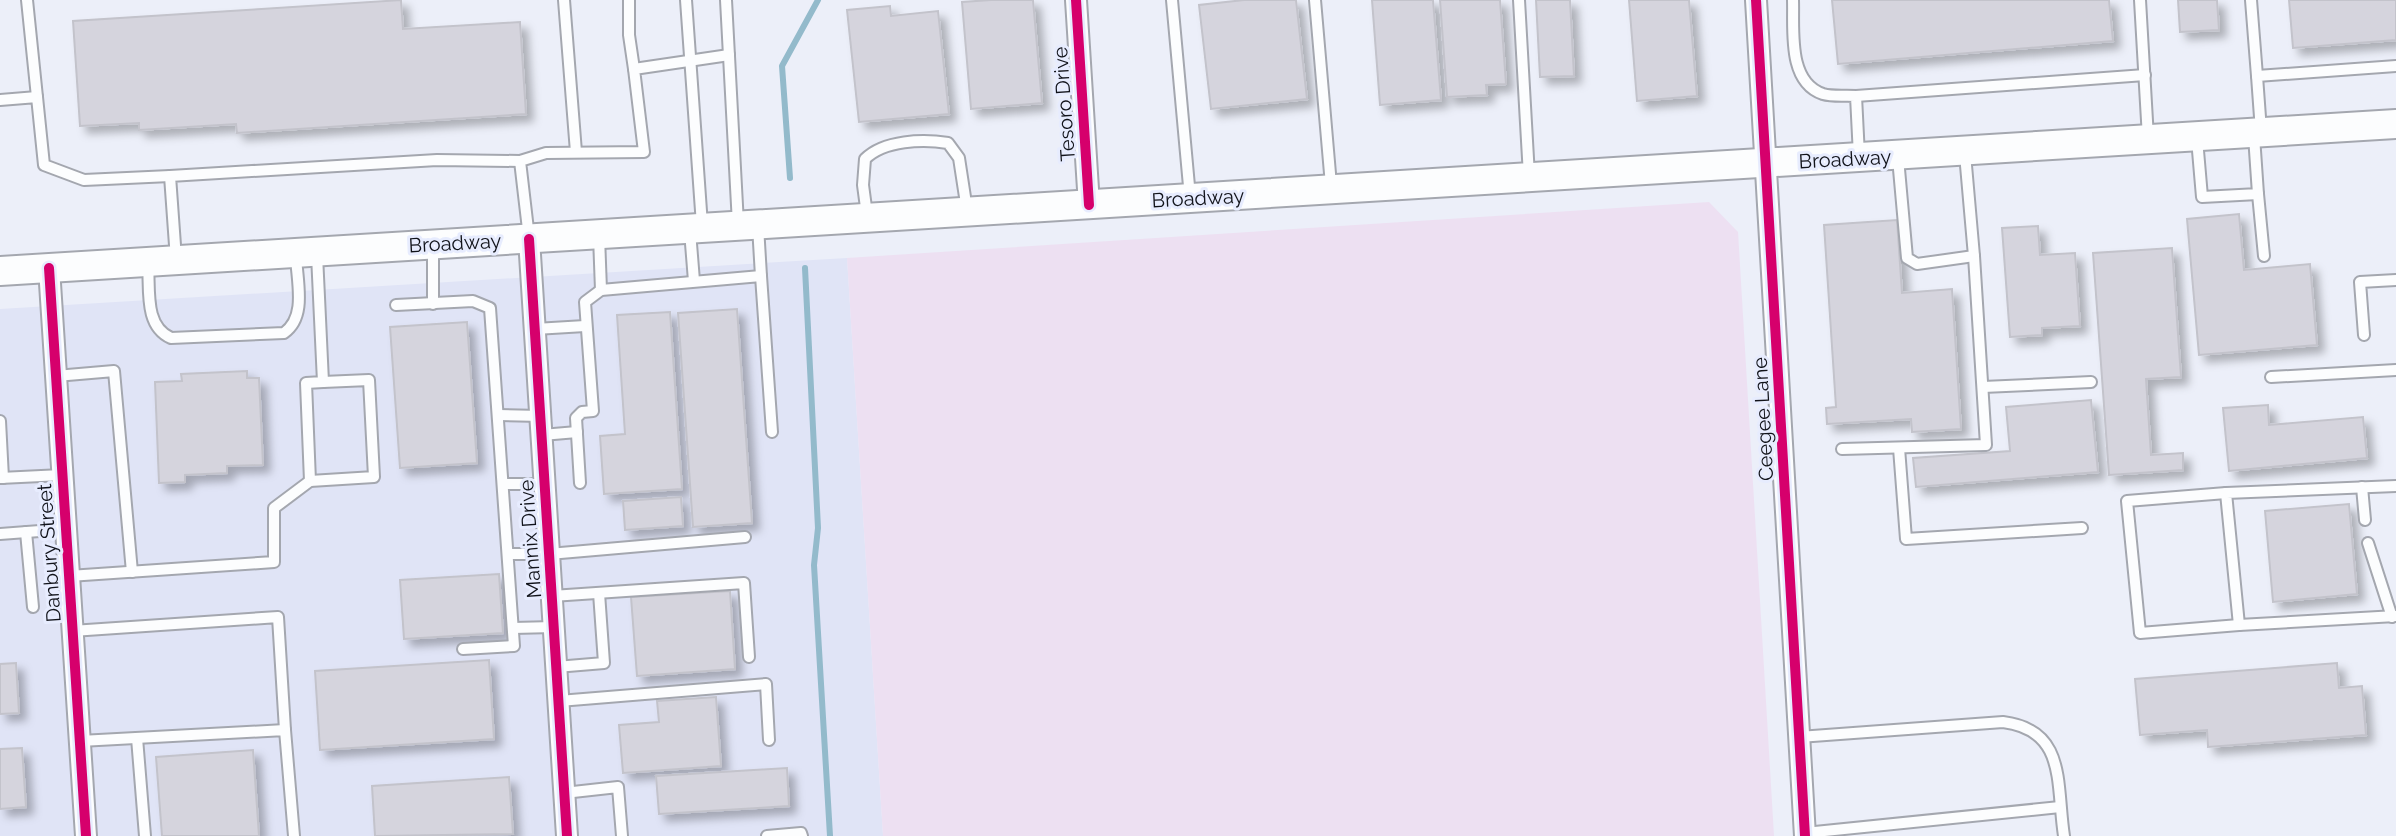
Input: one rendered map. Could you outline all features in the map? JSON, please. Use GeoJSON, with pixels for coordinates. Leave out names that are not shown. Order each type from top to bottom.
{"type":"FeatureCollection","features":[{"type":"Feature","properties":{"kind":"main road","name":"Broadway"},"geometry":{"type":"LineString","coordinates":[[0,271],[2396,124]]}},
{"type":"Feature","properties":{"kind":"street","name":"Tesoro Drive"},"geometry":{"type":"LineString","coordinates":[[1076,0],[1089,205]]}},
{"type":"Feature","properties":{"kind":"street","name":"Ceegee Lane"},"geometry":{"type":"LineString","coordinates":[[1756,0],[1805,834]]}},
{"type":"Feature","properties":{"kind":"street","name":"Mannix Drive"},"geometry":{"type":"LineString","coordinates":[[529,239],[567,836]]}},
{"type":"Feature","properties":{"kind":"street","name":"Danbury Street"},"geometry":{"type":"LineString","coordinates":[[49,268],[86,836]]}},
{"type":"Feature","properties":{"kind":"lane"},"geometry":{"type":"LineString","coordinates":[[27,0],[44,165],[84,180],[437,160],[520,161],[546,153],[644,152],[629,0]]}},
{"type":"Feature","properties":{"kind":"lane"},"geometry":{"type":"LineString","coordinates":[[564,0],[576,152]]}},
{"type":"Feature","properties":{"kind":"lane"},"geometry":{"type":"LineString","coordinates":[[686,0],[696,229],[694,281]]}},
{"type":"Feature","properties":{"kind":"lane"},"geometry":{"type":"LineString","coordinates":[[726,0],[748,226],[761,276],[772,432]]}},
{"type":"Feature","properties":{"kind":"lane"},"geometry":{"type":"LineString","coordinates":[[1172,0],[1190,199]]}},
{"type":"Feature","properties":{"kind":"lane"},"geometry":{"type":"LineString","coordinates":[[1315,0],[1331,190]]}},
{"type":"Feature","properties":{"kind":"lane"},"geometry":{"type":"LineString","coordinates":[[1519,0],[1529,178]]}},
{"type":"Feature","properties":{"kind":"lane"},"geometry":{"type":"LineString","coordinates":[[1793,0],[1795,59],[1803,76],[1822,94],[1856,96],[2145,75]]}},
{"type":"Feature","properties":{"kind":"lane"},"geometry":{"type":"LineString","coordinates":[[2140,0],[2148,140]]}},
{"type":"Feature","properties":{"kind":"lane"},"geometry":{"type":"LineString","coordinates":[[2251,0],[2257,76],[2258,194],[2264,256]]}},
{"type":"Feature","properties":{"kind":"lane"},"geometry":{"type":"LineString","coordinates":[[634,69],[729,55]]}},
{"type":"Feature","properties":{"kind":"lane"},"geometry":{"type":"LineString","coordinates":[[2257,76],[2396,66]]}},
{"type":"Feature","properties":{"kind":"lane"},"geometry":{"type":"LineString","coordinates":[[1856,96],[1859,158]]}},
{"type":"Feature","properties":{"kind":"lane"},"geometry":{"type":"LineString","coordinates":[[0,100],[37,97]]}},
{"type":"Feature","properties":{"kind":"lane"},"geometry":{"type":"LineString","coordinates":[[2196,137],[2202,197],[2258,194]]}},
{"type":"Feature","properties":{"kind":"lane"},"geometry":{"type":"LineString","coordinates":[[868,218],[863,185],[865,159],[875,149],[929,140],[948,143],[959,158],[967,212]]}},
{"type":"Feature","properties":{"kind":"lane"},"geometry":{"type":"LineString","coordinates":[[1842,449],[1986,445],[1965,152]]}},
{"type":"Feature","properties":{"kind":"lane"},"geometry":{"type":"LineString","coordinates":[[1898,156],[1907,258],[1917,264],[1974,256]]}},
{"type":"Feature","properties":{"kind":"lane"},"geometry":{"type":"LineString","coordinates":[[520,161],[529,239]]}},
{"type":"Feature","properties":{"kind":"lane"},"geometry":{"type":"LineString","coordinates":[[170,176],[176,260]]}},
{"type":"Feature","properties":{"kind":"lane"},"geometry":{"type":"LineString","coordinates":[[599,235],[601,290]]}},
{"type":"Feature","properties":{"kind":"lane"},"geometry":{"type":"LineString","coordinates":[[433,245],[433,304]]}},
{"type":"Feature","properties":{"kind":"lane"},"geometry":{"type":"LineString","coordinates":[[148,262],[152,321],[156,331],[171,338],[284,333],[293,326],[299,314],[306,252]]}},
{"type":"Feature","properties":{"kind":"lane"},"geometry":{"type":"LineString","coordinates":[[306,252],[323,382]]}},
{"type":"Feature","properties":{"kind":"lane"},"geometry":{"type":"LineString","coordinates":[[580,483],[576,418],[582,412],[593,411],[585,302],[601,290],[761,276]]}},
{"type":"Feature","properties":{"kind":"lane"},"geometry":{"type":"LineString","coordinates":[[2364,335],[2360,282],[2396,280]]}},
{"type":"Feature","properties":{"kind":"lane"},"geometry":{"type":"LineString","coordinates":[[396,305],[473,301],[490,308],[514,646],[507,649],[463,649]]}},
{"type":"Feature","properties":{"kind":"lane"},"geometry":{"type":"LineString","coordinates":[[535,329],[585,326]]}},
{"type":"Feature","properties":{"kind":"lane"},"geometry":{"type":"LineString","coordinates":[[2271,377],[2396,370]]}},
{"type":"Feature","properties":{"kind":"lane"},"geometry":{"type":"LineString","coordinates":[[56,376],[114,371],[132,572]]}},
{"type":"Feature","properties":{"kind":"lane"},"geometry":{"type":"LineString","coordinates":[[69,576],[274,562],[274,508],[310,481],[374,477],[369,380],[306,383],[310,481]]}},
{"type":"Feature","properties":{"kind":"lane"},"geometry":{"type":"LineString","coordinates":[[1983,387],[2091,382]]}},
{"type":"Feature","properties":{"kind":"lane"},"geometry":{"type":"LineString","coordinates":[[498,415],[577,432]]}},
{"type":"Feature","properties":{"kind":"lane"},"geometry":{"type":"LineString","coordinates":[[0,421],[2,478],[62,475]]}},
{"type":"Feature","properties":{"kind":"lane"},"geometry":{"type":"LineString","coordinates":[[1899,448],[1906,539],[2082,528]]}},
{"type":"Feature","properties":{"kind":"lane"},"geometry":{"type":"LineString","coordinates":[[503,484],[545,484]]}},
{"type":"Feature","properties":{"kind":"lane"},"geometry":{"type":"LineString","coordinates":[[2368,543],[2394,616],[2140,633],[2127,501],[2226,493],[2396,486]]}},
{"type":"Feature","properties":{"kind":"lane"},"geometry":{"type":"LineString","coordinates":[[2362,487],[2365,520]]}},
{"type":"Feature","properties":{"kind":"lane"},"geometry":{"type":"LineString","coordinates":[[2226,493],[2239,625]]}},
{"type":"Feature","properties":{"kind":"lane"},"geometry":{"type":"LineString","coordinates":[[0,534],[66,529]]}},
{"type":"Feature","properties":{"kind":"lane"},"geometry":{"type":"LineString","coordinates":[[26,532],[33,607]]}},
{"type":"Feature","properties":{"kind":"lane"},"geometry":{"type":"LineString","coordinates":[[508,554],[549,554],[745,537]]}},
{"type":"Feature","properties":{"kind":"lane"},"geometry":{"type":"LineString","coordinates":[[552,596],[744,583],[749,657]]}},
{"type":"Feature","properties":{"kind":"lane"},"geometry":{"type":"LineString","coordinates":[[556,667],[604,663],[599,593]]}},
{"type":"Feature","properties":{"kind":"lane"},"geometry":{"type":"LineString","coordinates":[[72,631],[278,617],[294,836]]}},
{"type":"Feature","properties":{"kind":"lane"},"geometry":{"type":"LineString","coordinates":[[513,628],[554,627]]}},
{"type":"Feature","properties":{"kind":"lane"},"geometry":{"type":"LineString","coordinates":[[559,701],[766,684],[769,740]]}},
{"type":"Feature","properties":{"kind":"lane"},"geometry":{"type":"LineString","coordinates":[[1799,737],[2003,722],[2023,725],[2036,730],[2047,742],[2064,836]]}},
{"type":"Feature","properties":{"kind":"lane"},"geometry":{"type":"LineString","coordinates":[[80,741],[285,730]]}},
{"type":"Feature","properties":{"kind":"lane"},"geometry":{"type":"LineString","coordinates":[[137,738],[145,836]]}},
{"type":"Feature","properties":{"kind":"lane"},"geometry":{"type":"LineString","coordinates":[[564,793],[618,787],[622,836]]}},
{"type":"Feature","properties":{"kind":"lane"},"geometry":{"type":"LineString","coordinates":[[1805,834],[2060,807]]}},
{"type":"Feature","properties":{"kind":"lane"},"geometry":{"type":"LineString","coordinates":[[767,836],[801,833],[802,836]]}},
{"type":"Feature","properties":{"kind":"shaded area"},"geometry":{"type":"Polygon","coordinates":[[[1709,202],[1738,232],[1774,836],[883,836],[847,258],[1709,202]]]}},
{"type":"Feature","properties":{"kind":"shaded area"},"geometry":{"type":"Polygon","coordinates":[[[847,258],[883,836],[0,836],[0,309],[847,258]]]}},
{"type":"Feature","properties":{"kind":"building"},"geometry":{"type":"Polygon","coordinates":[[[401,0],[403,29],[520,22],[526,114],[237,133],[236,124],[139,130],[139,123],[80,126],[73,21],[401,0]]]}},
{"type":"Feature","properties":{"kind":"building"},"geometry":{"type":"Polygon","coordinates":[[[1033,0],[1042,103],[971,109],[962,2],[1033,0]]]}},
{"type":"Feature","properties":{"kind":"building"},"geometry":{"type":"Polygon","coordinates":[[[1244,0],[1296,0],[1307,99],[1211,109],[1199,5],[1244,0]]]}},
{"type":"Feature","properties":{"kind":"building"},"geometry":{"type":"Polygon","coordinates":[[[1372,0],[1433,0],[1441,100],[1380,105],[1372,0]]]}},
{"type":"Feature","properties":{"kind":"building"},"geometry":{"type":"Polygon","coordinates":[[[1440,0],[1500,0],[1506,84],[1486,85],[1487,95],[1447,97],[1440,0]]]}},
{"type":"Feature","properties":{"kind":"building"},"geometry":{"type":"Polygon","coordinates":[[[1536,0],[1570,0],[1574,76],[1540,77],[1536,0]]]}},
{"type":"Feature","properties":{"kind":"building"},"geometry":{"type":"Polygon","coordinates":[[[1629,0],[1689,0],[1697,96],[1637,101],[1629,0]]]}},
{"type":"Feature","properties":{"kind":"building"},"geometry":{"type":"Polygon","coordinates":[[[1832,0],[2109,0],[2113,41],[1838,64],[1832,0]]]}},
{"type":"Feature","properties":{"kind":"building"},"geometry":{"type":"Polygon","coordinates":[[[2178,0],[2217,0],[2219,30],[2180,32],[2178,0]]]}},
{"type":"Feature","properties":{"kind":"building"},"geometry":{"type":"Polygon","coordinates":[[[2289,0],[2396,0],[2396,40],[2293,48],[2289,0]]]}},
{"type":"Feature","properties":{"kind":"building"},"geometry":{"type":"Polygon","coordinates":[[[890,6],[891,16],[938,11],[949,114],[859,122],[847,10],[890,6]]]}},
{"type":"Feature","properties":{"kind":"building"},"geometry":{"type":"Polygon","coordinates":[[[2239,214],[2244,270],[2310,264],[2317,345],[2199,355],[2187,219],[2239,214]]]}},
{"type":"Feature","properties":{"kind":"building"},"geometry":{"type":"Polygon","coordinates":[[[1897,220],[1902,293],[1952,289],[1961,429],[1912,432],[1911,419],[1827,424],[1826,408],[1836,407],[1824,225],[1897,220]]]}},
{"type":"Feature","properties":{"kind":"building"},"geometry":{"type":"Polygon","coordinates":[[[2038,226],[2040,255],[2075,253],[2080,326],[2042,328],[2042,335],[2010,337],[2002,228],[2038,226]]]}},
{"type":"Feature","properties":{"kind":"building"},"geometry":{"type":"Polygon","coordinates":[[[2172,248],[2181,377],[2146,379],[2151,455],[2183,453],[2183,470],[2109,475],[2093,253],[2172,248]]]}},
{"type":"Feature","properties":{"kind":"building"},"geometry":{"type":"Polygon","coordinates":[[[737,309],[752,523],[693,527],[678,313],[737,309]]]}},
{"type":"Feature","properties":{"kind":"building"},"geometry":{"type":"Polygon","coordinates":[[[670,312],[682,489],[604,494],[600,436],[625,434],[617,315],[670,312]]]}},
{"type":"Feature","properties":{"kind":"building"},"geometry":{"type":"Polygon","coordinates":[[[467,322],[477,463],[400,468],[390,327],[467,322]]]}},
{"type":"Feature","properties":{"kind":"building"},"geometry":{"type":"Polygon","coordinates":[[[247,371],[247,378],[259,378],[263,465],[227,466],[227,473],[185,475],[185,482],[159,483],[155,382],[182,381],[181,374],[247,371]]]}},
{"type":"Feature","properties":{"kind":"building"},"geometry":{"type":"Polygon","coordinates":[[[2091,400],[2098,472],[1916,487],[1913,458],[2010,451],[2006,407],[2091,400]]]}},
{"type":"Feature","properties":{"kind":"building"},"geometry":{"type":"Polygon","coordinates":[[[2268,405],[2269,425],[2363,417],[2367,458],[2229,471],[2223,408],[2268,405]]]}},
{"type":"Feature","properties":{"kind":"building"},"geometry":{"type":"Polygon","coordinates":[[[681,497],[683,526],[625,530],[623,501],[681,497]]]}},
{"type":"Feature","properties":{"kind":"building"},"geometry":{"type":"Polygon","coordinates":[[[2349,504],[2357,594],[2273,602],[2265,511],[2349,504]]]}},
{"type":"Feature","properties":{"kind":"building"},"geometry":{"type":"Polygon","coordinates":[[[499,574],[503,633],[404,639],[400,580],[499,574]]]}},
{"type":"Feature","properties":{"kind":"building"},"geometry":{"type":"Polygon","coordinates":[[[730,591],[735,669],[637,676],[631,597],[730,591]]]}},
{"type":"Feature","properties":{"kind":"building"},"geometry":{"type":"Polygon","coordinates":[[[489,660],[494,739],[320,750],[315,671],[489,660]]]}},
{"type":"Feature","properties":{"kind":"building"},"geometry":{"type":"Polygon","coordinates":[[[16,663],[19,713],[0,714],[0,664],[16,663]]]}},
{"type":"Feature","properties":{"kind":"building"},"geometry":{"type":"Polygon","coordinates":[[[2337,663],[2339,688],[2362,686],[2366,735],[2208,747],[2207,730],[2140,735],[2135,679],[2337,663]]]}},
{"type":"Feature","properties":{"kind":"building"},"geometry":{"type":"Polygon","coordinates":[[[716,697],[721,766],[623,773],[619,725],[659,722],[657,701],[716,697]]]}},
{"type":"Feature","properties":{"kind":"building"},"geometry":{"type":"Polygon","coordinates":[[[22,748],[26,807],[0,809],[0,749],[22,748]]]}},
{"type":"Feature","properties":{"kind":"building"},"geometry":{"type":"Polygon","coordinates":[[[253,750],[259,836],[162,836],[156,757],[253,750]]]}},
{"type":"Feature","properties":{"kind":"building"},"geometry":{"type":"Polygon","coordinates":[[[787,768],[789,806],[659,814],[656,776],[787,768]]]}},
{"type":"Feature","properties":{"kind":"building"},"geometry":{"type":"Polygon","coordinates":[[[509,777],[513,834],[375,836],[372,786],[509,777]]]}},
{"type":"Feature","properties":{"kind":"waterway"},"geometry":{"type":"LineString","coordinates":[[790,178],[782,66],[818,0]]}},
{"type":"Feature","properties":{"kind":"waterway"},"geometry":{"type":"LineString","coordinates":[[805,268],[818,528],[814,565],[830,836]]}},
{"type":"Feature","properties":{"kind":"cycle path"},"geometry":{"type":"LineString","coordinates":[[1076,0],[1089,205]]}},
{"type":"Feature","properties":{"kind":"cycle path"},"geometry":{"type":"LineString","coordinates":[[1756,0],[1805,836]]}},
{"type":"Feature","properties":{"kind":"cycle path"},"geometry":{"type":"LineString","coordinates":[[529,239],[567,836]]}},
{"type":"Feature","properties":{"kind":"cycle path"},"geometry":{"type":"LineString","coordinates":[[49,268],[86,836]]}}]}
